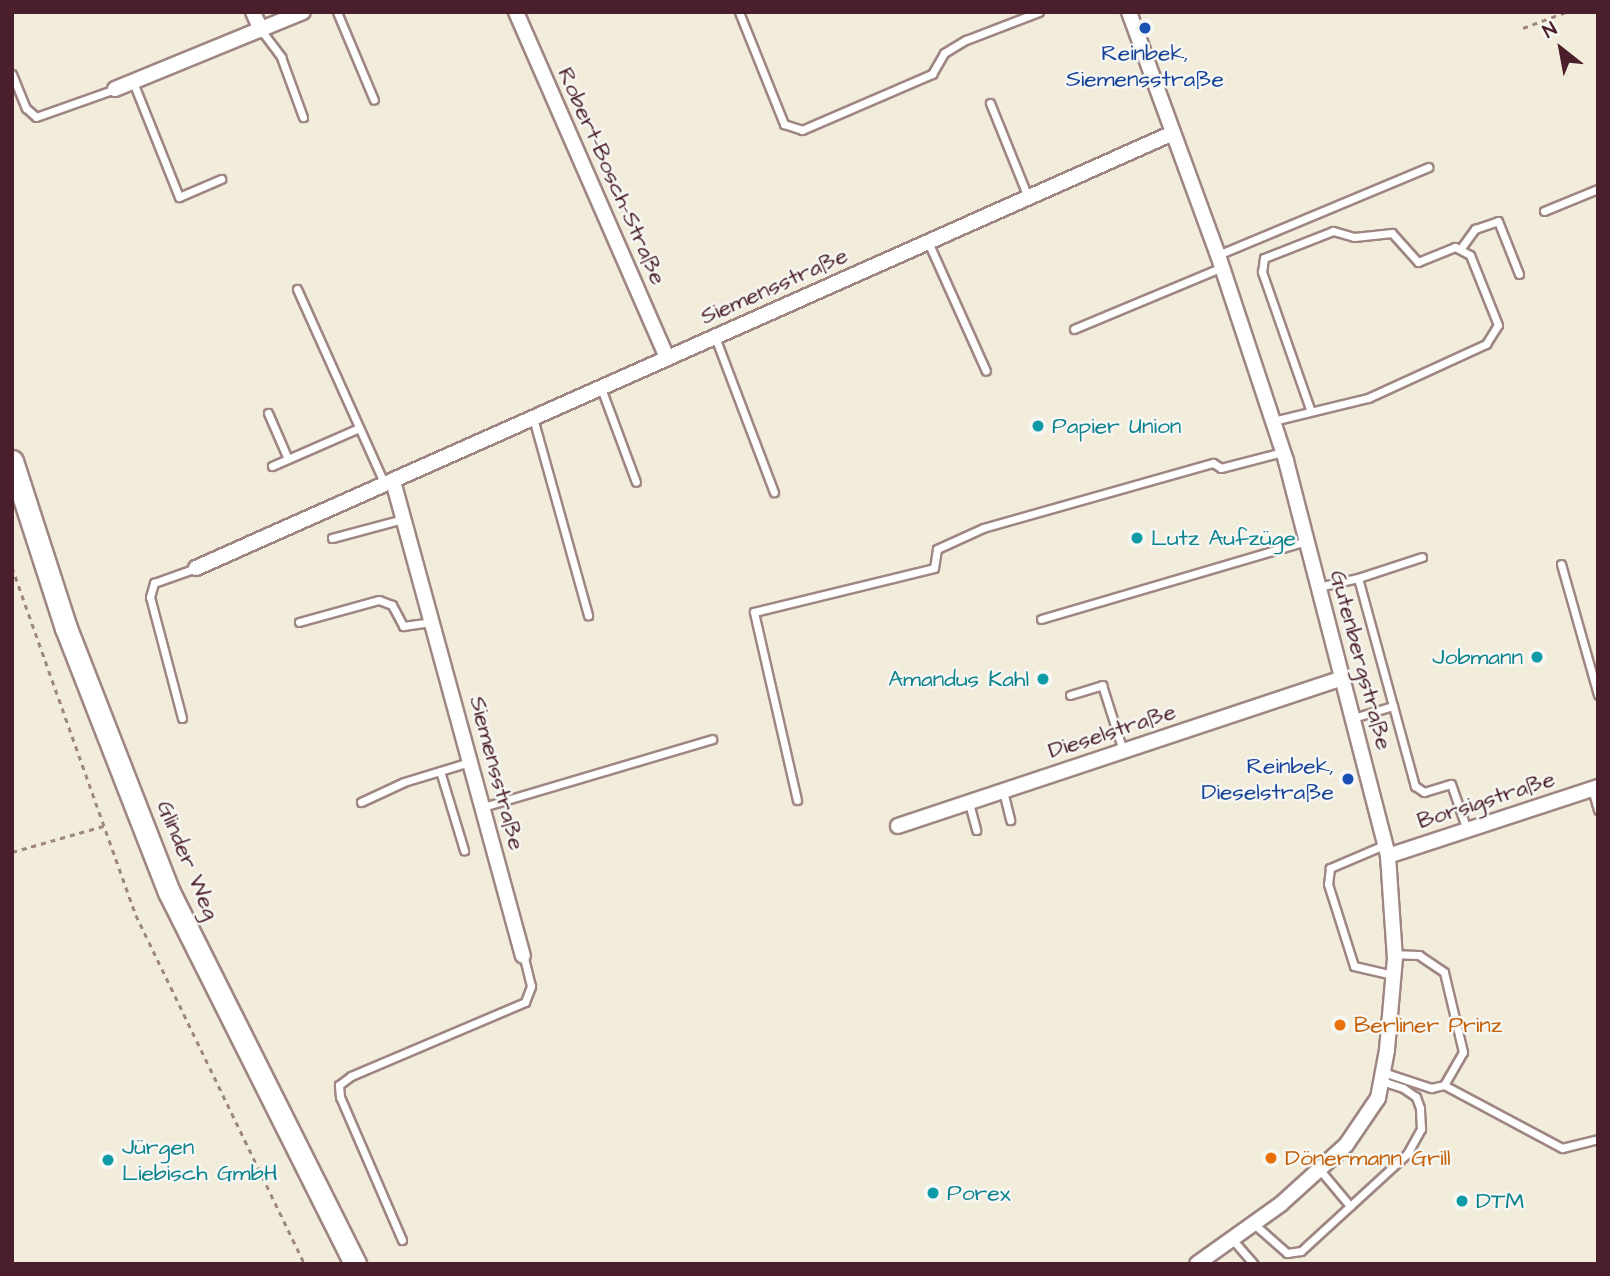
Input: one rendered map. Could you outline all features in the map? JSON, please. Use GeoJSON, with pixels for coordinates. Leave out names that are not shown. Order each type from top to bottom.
{"type":"FeatureCollection","features":[{"type":"Feature","properties":{"kind":"main road","name":"Glinder Weg"},"geometry":{"type":"LineString","coordinates":[[12,461],[66,628],[169,892],[355,1264]]}},
{"type":"Feature","properties":{"kind":"street"},"geometry":{"type":"LineString","coordinates":[[253,12],[261,30]]}},
{"type":"Feature","properties":{"kind":"street"},"geometry":{"type":"LineString","coordinates":[[115,89],[303,12]]}},
{"type":"Feature","properties":{"kind":"street","name":"Robert-Bosch-Straße"},"geometry":{"type":"LineString","coordinates":[[516,12],[667,358]]}},
{"type":"Feature","properties":{"kind":"street","name":"Gutenbergstraße"},"geometry":{"type":"LineString","coordinates":[[1129,12],[1220,261],[1283,452],[1386,850],[1395,954],[1378,1098],[1346,1145],[1254,1223],[1197,1264]]}},
{"type":"Feature","properties":{"kind":"street","name":"Siemensstraße"},"geometry":{"type":"LineString","coordinates":[[196,568],[1173,133]]}},
{"type":"Feature","properties":{"kind":"street","name":"Siemensstraße"},"geometry":{"type":"LineString","coordinates":[[389,483],[403,519],[523,955]]}},
{"type":"Feature","properties":{"kind":"street","name":"Dieselstraße"},"geometry":{"type":"LineString","coordinates":[[898,826],[1340,679]]}},
{"type":"Feature","properties":{"kind":"street","name":"Borsigstraße"},"geometry":{"type":"LineString","coordinates":[[1386,850],[1467,830],[1595,788]]}},
{"type":"Feature","properties":{"kind":"lane"},"geometry":{"type":"LineString","coordinates":[[337,12],[374,100]]}},
{"type":"Feature","properties":{"kind":"lane"},"geometry":{"type":"LineString","coordinates":[[739,12],[784,124],[802,130],[932,74],[944,53],[966,40],[1039,12]]}},
{"type":"Feature","properties":{"kind":"lane"},"geometry":{"type":"LineString","coordinates":[[261,30],[281,57],[303,117]]}},
{"type":"Feature","properties":{"kind":"lane"},"geometry":{"type":"LineString","coordinates":[[12,74],[26,108],[36,117],[115,89]]}},
{"type":"Feature","properties":{"kind":"lane"},"geometry":{"type":"LineString","coordinates":[[133,82],[179,197],[221,179]]}},
{"type":"Feature","properties":{"kind":"lane"},"geometry":{"type":"LineString","coordinates":[[990,103],[1028,198]]}},
{"type":"Feature","properties":{"kind":"lane"},"geometry":{"type":"LineString","coordinates":[[1074,329],[1428,167]]}},
{"type":"Feature","properties":{"kind":"lane"},"geometry":{"type":"LineString","coordinates":[[1544,211],[1598,189]]}},
{"type":"Feature","properties":{"kind":"lane"},"geometry":{"type":"LineString","coordinates":[[1310,410],[1262,272],[1264,258],[1334,231],[1354,237],[1392,233],[1418,262],[1461,248],[1475,229],[1498,221],[1519,274]]}},
{"type":"Feature","properties":{"kind":"lane"},"geometry":{"type":"LineString","coordinates":[[928,243],[986,371]]}},
{"type":"Feature","properties":{"kind":"lane"},"geometry":{"type":"LineString","coordinates":[[1273,421],[1367,398],[1486,344],[1495,335],[1498,325],[1470,255],[1461,248]]}},
{"type":"Feature","properties":{"kind":"lane"},"geometry":{"type":"LineString","coordinates":[[297,289],[359,428],[389,483]]}},
{"type":"Feature","properties":{"kind":"lane"},"geometry":{"type":"LineString","coordinates":[[715,337],[774,492]]}},
{"type":"Feature","properties":{"kind":"lane"},"geometry":{"type":"LineString","coordinates":[[601,388],[636,482]]}},
{"type":"Feature","properties":{"kind":"lane"},"geometry":{"type":"LineString","coordinates":[[268,413],[288,459]]}},
{"type":"Feature","properties":{"kind":"lane"},"geometry":{"type":"LineString","coordinates":[[533,418],[588,615]]}},
{"type":"Feature","properties":{"kind":"lane"},"geometry":{"type":"LineString","coordinates":[[272,466],[359,428]]}},
{"type":"Feature","properties":{"kind":"lane"},"geometry":{"type":"LineString","coordinates":[[797,800],[754,612],[934,568],[937,549],[983,528],[1213,463],[1222,468],[1283,452]]}},
{"type":"Feature","properties":{"kind":"lane"},"geometry":{"type":"LineString","coordinates":[[332,537],[403,519]]}},
{"type":"Feature","properties":{"kind":"lane"},"geometry":{"type":"LineString","coordinates":[[1041,619],[1306,541]]}},
{"type":"Feature","properties":{"kind":"lane"},"geometry":{"type":"LineString","coordinates":[[1317,587],[1358,578],[1422,557]]}},
{"type":"Feature","properties":{"kind":"lane"},"geometry":{"type":"LineString","coordinates":[[1561,564],[1598,695]]}},
{"type":"Feature","properties":{"kind":"lane"},"geometry":{"type":"LineString","coordinates":[[182,718],[150,597],[154,583],[196,568]]}},
{"type":"Feature","properties":{"kind":"lane"},"geometry":{"type":"LineString","coordinates":[[1358,578],[1415,786],[1424,792],[1451,784],[1467,830]]}},
{"type":"Feature","properties":{"kind":"lane"},"geometry":{"type":"LineString","coordinates":[[299,622],[379,600],[392,605],[403,625],[431,622]]}},
{"type":"Feature","properties":{"kind":"lane"},"geometry":{"type":"LineString","coordinates":[[1070,695],[1102,685],[1123,751]]}},
{"type":"Feature","properties":{"kind":"lane"},"geometry":{"type":"LineString","coordinates":[[1352,719],[1393,706]]}},
{"type":"Feature","properties":{"kind":"lane"},"geometry":{"type":"LineString","coordinates":[[482,808],[712,739]]}},
{"type":"Feature","properties":{"kind":"lane"},"geometry":{"type":"LineString","coordinates":[[361,802],[470,762]]}},
{"type":"Feature","properties":{"kind":"lane"},"geometry":{"type":"LineString","coordinates":[[440,771],[464,850]]}},
{"type":"Feature","properties":{"kind":"lane"},"geometry":{"type":"LineString","coordinates":[[1595,788],[1598,810]]}},
{"type":"Feature","properties":{"kind":"lane"},"geometry":{"type":"LineString","coordinates":[[1003,791],[1010,820]]}},
{"type":"Feature","properties":{"kind":"lane"},"geometry":{"type":"LineString","coordinates":[[969,802],[976,830]]}},
{"type":"Feature","properties":{"kind":"lane"},"geometry":{"type":"LineString","coordinates":[[1386,850],[1330,868],[1328,884],[1354,966],[1394,975]]}},
{"type":"Feature","properties":{"kind":"lane"},"geometry":{"type":"LineString","coordinates":[[1395,954],[1419,956],[1444,972],[1463,1052],[1444,1086]]}},
{"type":"Feature","properties":{"kind":"lane"},"geometry":{"type":"LineString","coordinates":[[402,1240],[340,1097],[340,1085],[351,1076],[525,1002],[531,986],[523,955]]}},
{"type":"Feature","properties":{"kind":"lane"},"geometry":{"type":"LineString","coordinates":[[1382,1076],[1431,1088],[1444,1086],[1562,1148],[1598,1139]]}},
{"type":"Feature","properties":{"kind":"lane"},"geometry":{"type":"LineString","coordinates":[[1254,1223],[1287,1254],[1317,1240],[1407,1154],[1421,1129],[1416,1097],[1382,1076]]}},
{"type":"Feature","properties":{"kind":"lane"},"geometry":{"type":"LineString","coordinates":[[1319,1169],[1350,1206]]}},
{"type":"Feature","properties":{"kind":"lane"},"geometry":{"type":"LineString","coordinates":[[1232,1239],[1254,1264]]}},
{"type":"Feature","properties":{"kind":"path"},"geometry":{"type":"LineString","coordinates":[[1523,28],[1566,12]]}},
{"type":"Feature","properties":{"kind":"path"},"geometry":{"type":"LineString","coordinates":[[12,566],[136,915],[305,1264]]}},
{"type":"Feature","properties":{"kind":"path"},"geometry":{"type":"LineString","coordinates":[[12,852],[104,826]]}},
{"type":"Feature","properties":{"kind":"place","name":"Reinbek, Siemensstraße"},"geometry":{"type":"Point","coordinates":[1145,28]}},
{"type":"Feature","properties":{"kind":"place","name":"Papier Union"},"geometry":{"type":"Point","coordinates":[1038,426]}},
{"type":"Feature","properties":{"kind":"place","name":"Lutz Aufzüge"},"geometry":{"type":"Point","coordinates":[1137,538]}},
{"type":"Feature","properties":{"kind":"place","name":"Jobmann"},"geometry":{"type":"Point","coordinates":[1537,657]}},
{"type":"Feature","properties":{"kind":"place","name":"Amandus Kahl"},"geometry":{"type":"Point","coordinates":[1043,679]}},
{"type":"Feature","properties":{"kind":"place","name":"Reinbek, Dieselstraße"},"geometry":{"type":"Point","coordinates":[1348,779]}},
{"type":"Feature","properties":{"kind":"place","name":"Berliner Prinz"},"geometry":{"type":"Point","coordinates":[1340,1025]}},
{"type":"Feature","properties":{"kind":"place","name":"Dönermann Grill"},"geometry":{"type":"Point","coordinates":[1271,1158]}},
{"type":"Feature","properties":{"kind":"place","name":"Jürgen Liebisch GmbH"},"geometry":{"type":"Point","coordinates":[108,1160]}},
{"type":"Feature","properties":{"kind":"place","name":"Porex"},"geometry":{"type":"Point","coordinates":[933,1193]}},
{"type":"Feature","properties":{"kind":"place","name":"DTM"},"geometry":{"type":"Point","coordinates":[1462,1201]}}]}
